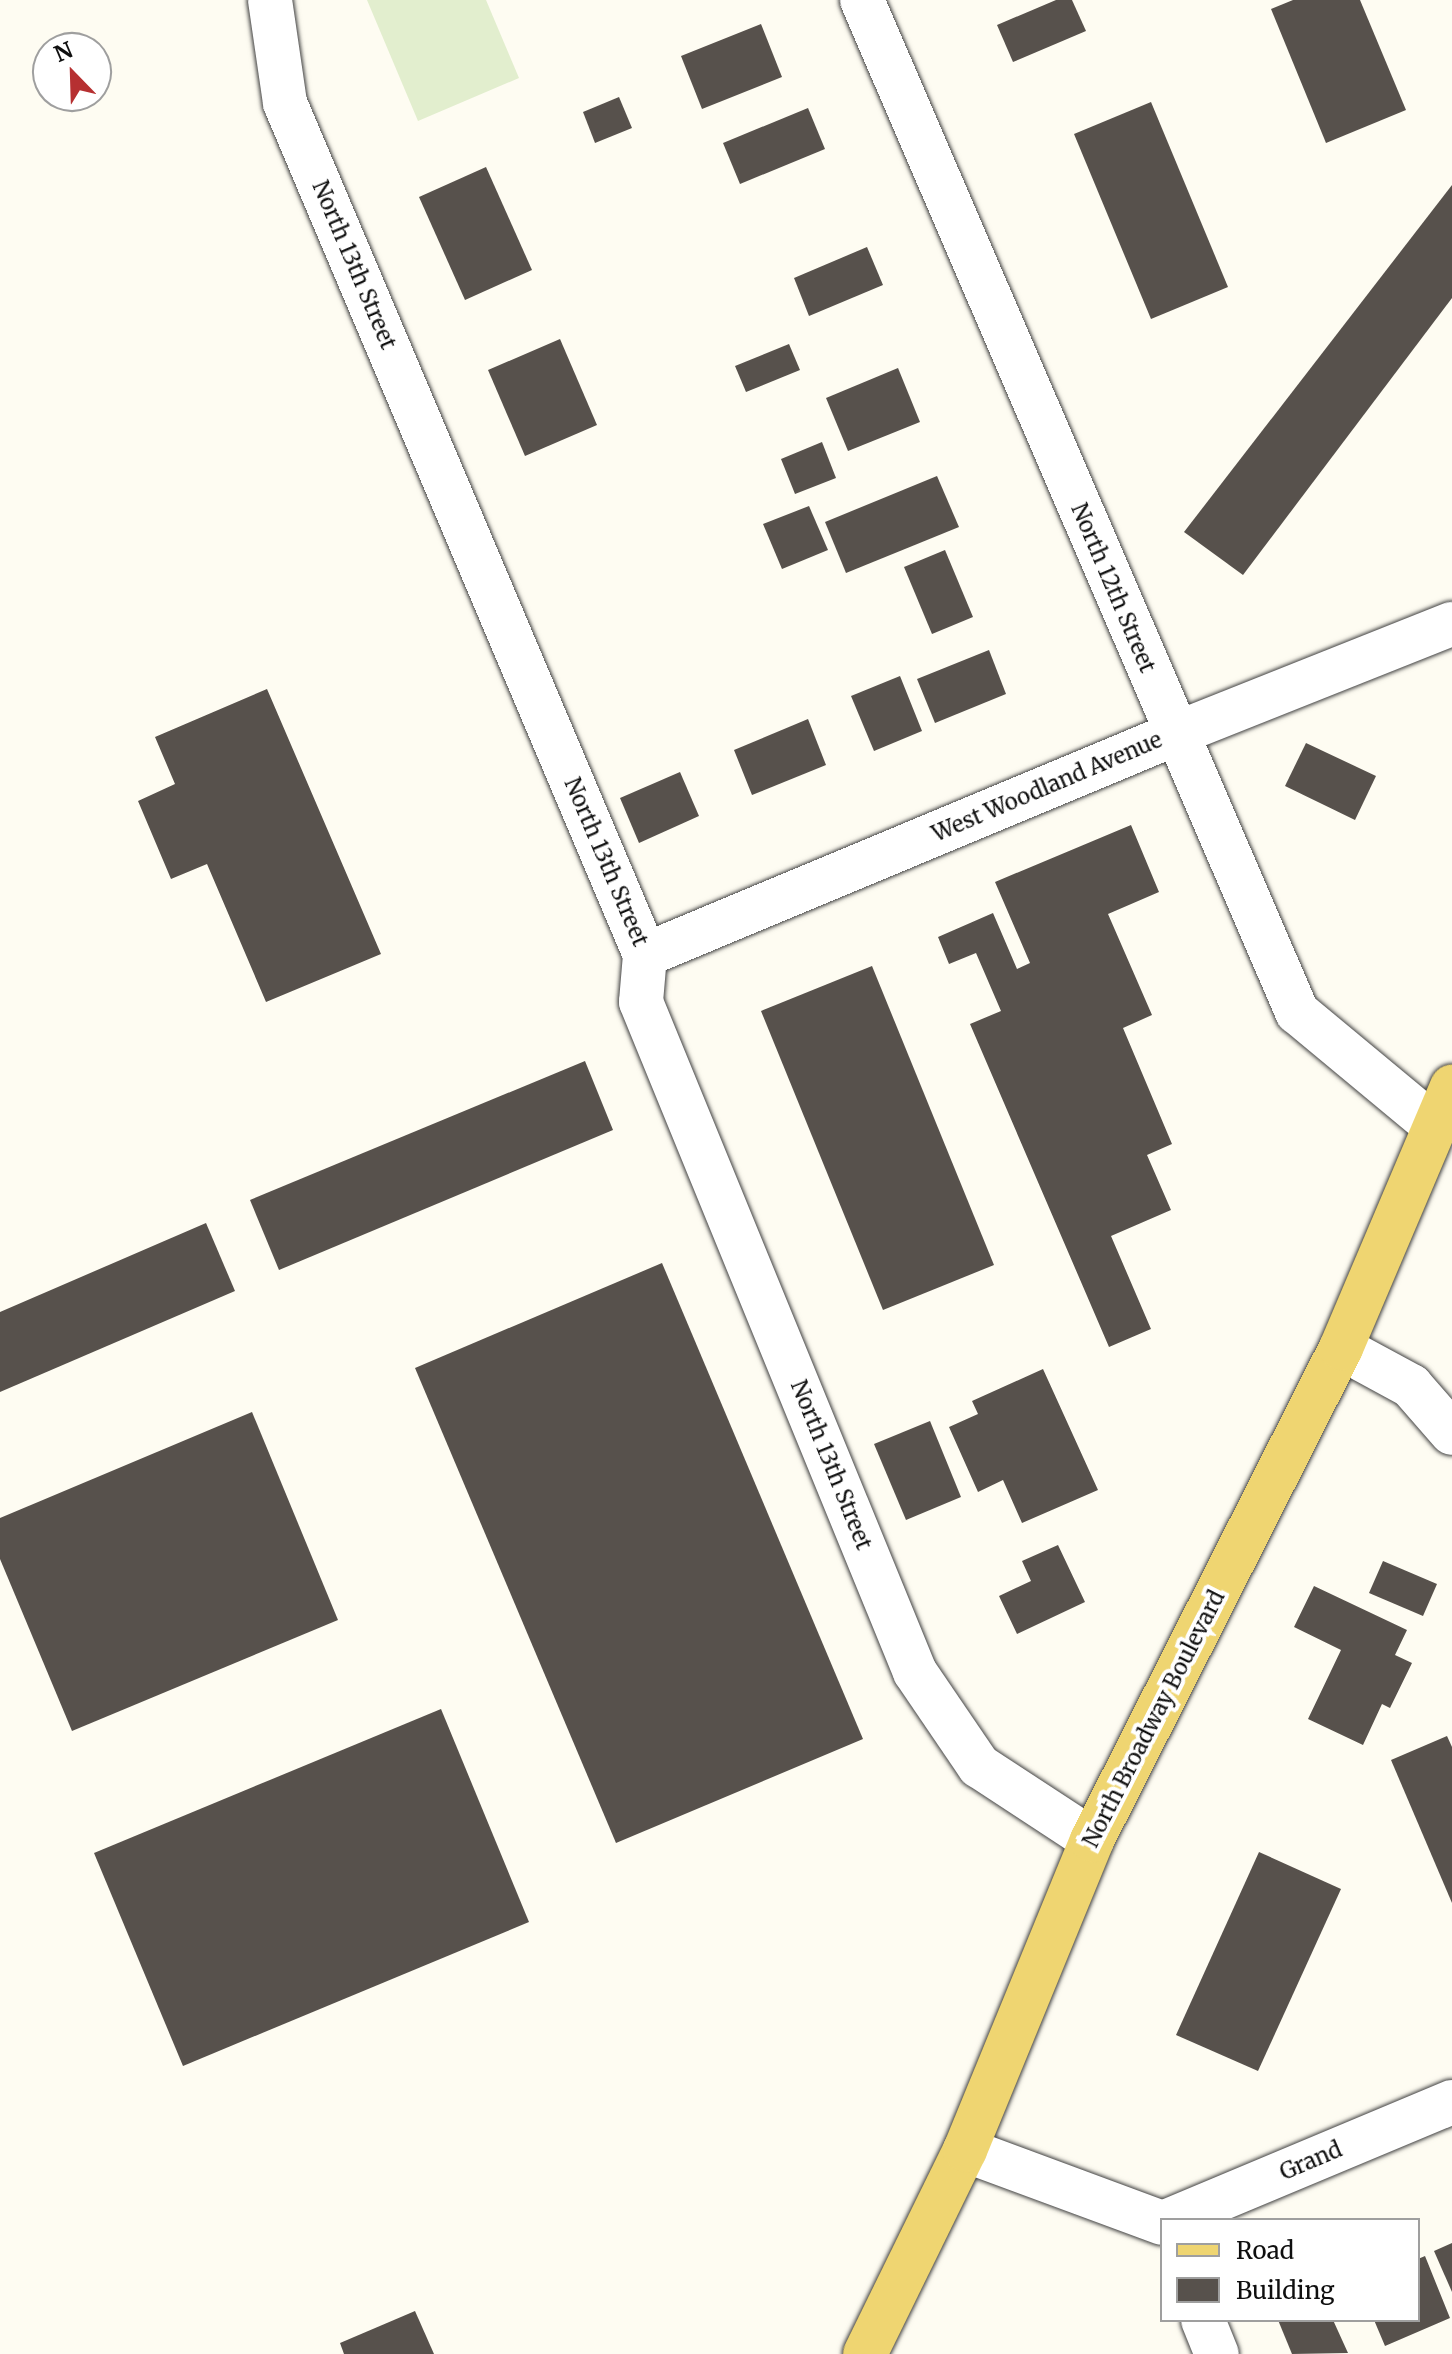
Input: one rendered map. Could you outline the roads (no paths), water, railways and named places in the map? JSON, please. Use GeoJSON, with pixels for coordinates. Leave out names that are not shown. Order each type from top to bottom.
{"type":"FeatureCollection","features":[{"type":"Feature","properties":{"kind":"main road","name":"North Broadway Boulevard"},"geometry":{"type":"LineString","coordinates":[[865,2354],[965,2150],[1092,1840],[1341,1348],[1442,1106]]}},
{"type":"Feature","properties":{"kind":"street","name":"North 13th Street"},"geometry":{"type":"LineString","coordinates":[[270,0],[285,103],[645,955],[641,1002],[915,1672],[979,1766],[1092,1840]]}},
{"type":"Feature","properties":{"kind":"street","name":"North 12th Street"},"geometry":{"type":"LineString","coordinates":[[862,0],[1297,1012],[1442,1106]]}},
{"type":"Feature","properties":{"kind":"street","name":"West Woodland Avenue"},"geometry":{"type":"LineString","coordinates":[[645,955],[1175,734],[1452,624]]}},
{"type":"Feature","properties":{"kind":"street"},"geometry":{"type":"LineString","coordinates":[[1341,1348],[1411,1386],[1452,1433]]}},
{"type":"Feature","properties":{"kind":"street","name":"Grand"},"geometry":{"type":"LineString","coordinates":[[1175,2218],[1452,2102]]}},
{"type":"Feature","properties":{"kind":"street"},"geometry":{"type":"LineString","coordinates":[[965,2150],[1160,2222]]}},
{"type":"Feature","properties":{"kind":"street"},"geometry":{"type":"LineString","coordinates":[[1204,2322],[1217,2354]]}}]}
